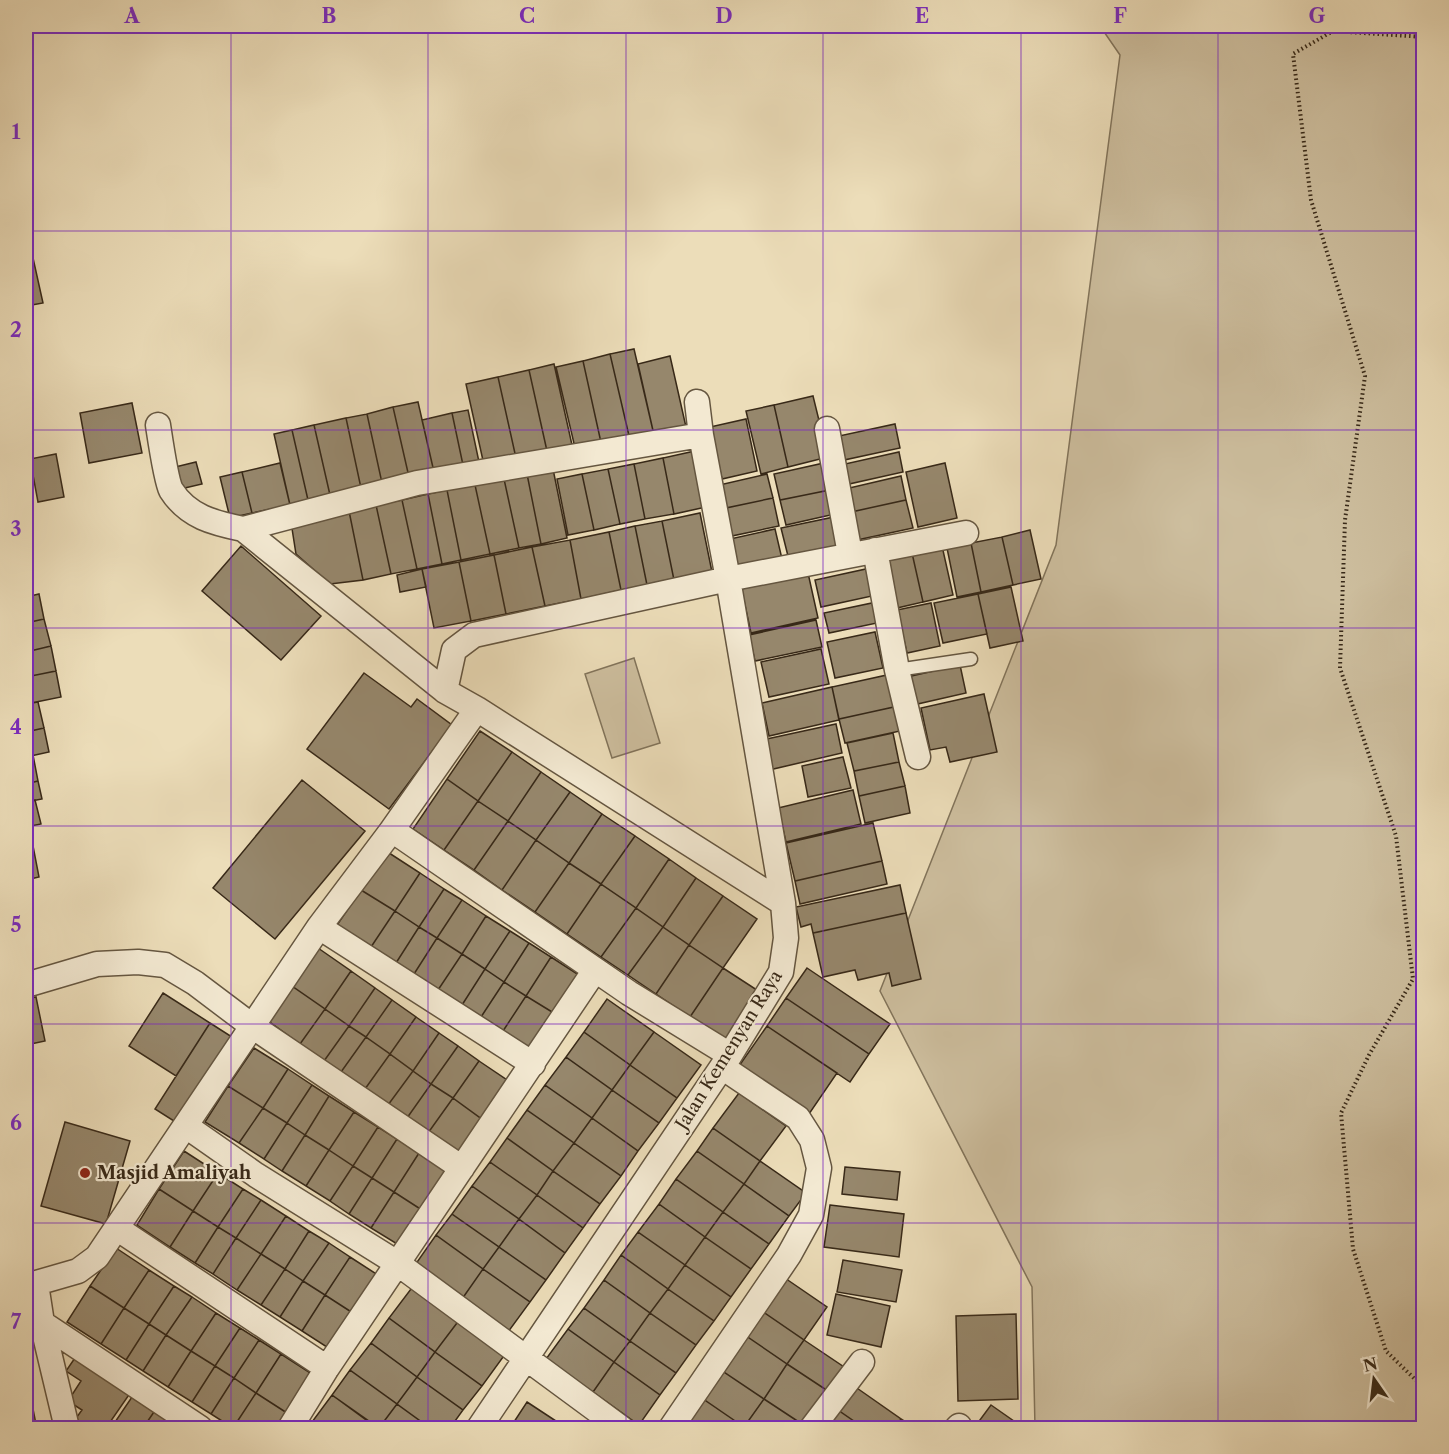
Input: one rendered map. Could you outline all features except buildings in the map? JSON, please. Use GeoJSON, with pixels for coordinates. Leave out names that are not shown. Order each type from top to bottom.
{"type":"FeatureCollection","features":[{"type":"Feature","properties":{"kind":"street","name":"Jalan Kemenyan Raya"},"geometry":{"type":"LineString","coordinates":[[478,1428],[527,1359],[726,1061],[781,972],[786,938],[783,903],[697,402]]}},
{"type":"Feature","properties":{"kind":"street"},"geometry":{"type":"LineString","coordinates":[[158,425],[171,488],[193,513],[214,523],[243,529],[417,483],[701,435]]}},
{"type":"Feature","properties":{"kind":"street"},"geometry":{"type":"LineString","coordinates":[[827,429],[850,554]]}},
{"type":"Feature","properties":{"kind":"street"},"geometry":{"type":"LineString","coordinates":[[243,529],[445,691],[477,708],[783,903]]}},
{"type":"Feature","properties":{"kind":"street"},"geometry":{"type":"LineString","coordinates":[[445,691],[454,650],[474,635],[728,579],[966,533]]}},
{"type":"Feature","properties":{"kind":"street"},"geometry":{"type":"LineString","coordinates":[[875,550],[897,670],[918,757]]}},
{"type":"Feature","properties":{"kind":"street"},"geometry":{"type":"LineString","coordinates":[[67,1428],[31,1285],[78,1271],[98,1257],[319,927],[392,830],[477,708]]}},
{"type":"Feature","properties":{"kind":"street"},"geometry":{"type":"LineString","coordinates":[[392,830],[726,1061],[798,1118],[812,1140],[819,1168],[811,1215],[789,1255],[671,1428]]}},
{"type":"Feature","properties":{"kind":"street"},"geometry":{"type":"LineString","coordinates":[[319,927],[533,1064]]}},
{"type":"Feature","properties":{"kind":"street"},"geometry":{"type":"LineString","coordinates":[[26,985],[97,964],[138,962],[165,965],[195,983],[252,1026],[462,1168]]}},
{"type":"Feature","properties":{"kind":"street"},"geometry":{"type":"LineString","coordinates":[[290,1428],[327,1368],[595,970]]}},
{"type":"Feature","properties":{"kind":"street"},"geometry":{"type":"LineString","coordinates":[[186,1125],[256,1175],[397,1263],[621,1428]]}},
{"type":"Feature","properties":{"kind":"street"},"geometry":{"type":"LineString","coordinates":[[118,1229],[327,1368]]}},
{"type":"Feature","properties":{"kind":"street"},"geometry":{"type":"LineString","coordinates":[[42,1323],[200,1428]]}},
{"type":"Feature","properties":{"kind":"street"},"geometry":{"type":"LineString","coordinates":[[812,1428],[862,1362]]}},
{"type":"Feature","properties":{"kind":"lane"},"geometry":{"type":"LineString","coordinates":[[897,670],[971,658]]}},
{"type":"Feature","properties":{"kind":"path"},"geometry":{"type":"LineString","coordinates":[[1424,37],[1333,31],[1293,54],[1311,200],[1365,376],[1345,520],[1340,668],[1396,836],[1413,979],[1369,1055],[1341,1113],[1353,1249],[1386,1351],[1424,1388]]}},
{"type":"Feature","properties":{"kind":"shaded area"},"geometry":{"type":"Polygon","coordinates":[[[1100,26],[1423,26],[1423,1428],[1035,1428],[1032,1287],[880,991],[1056,545],[1120,55],[1100,26]]]}},
{"type":"Feature","properties":{"kind":"shaded area"},"geometry":{"type":"Polygon","coordinates":[[[634,658],[660,743],[612,758],[585,674],[634,658]]]}},
{"type":"Feature","properties":{"kind":"place","name":"Masjid Amaliyah"},"geometry":{"type":"Point","coordinates":[85,1173]}}]}
